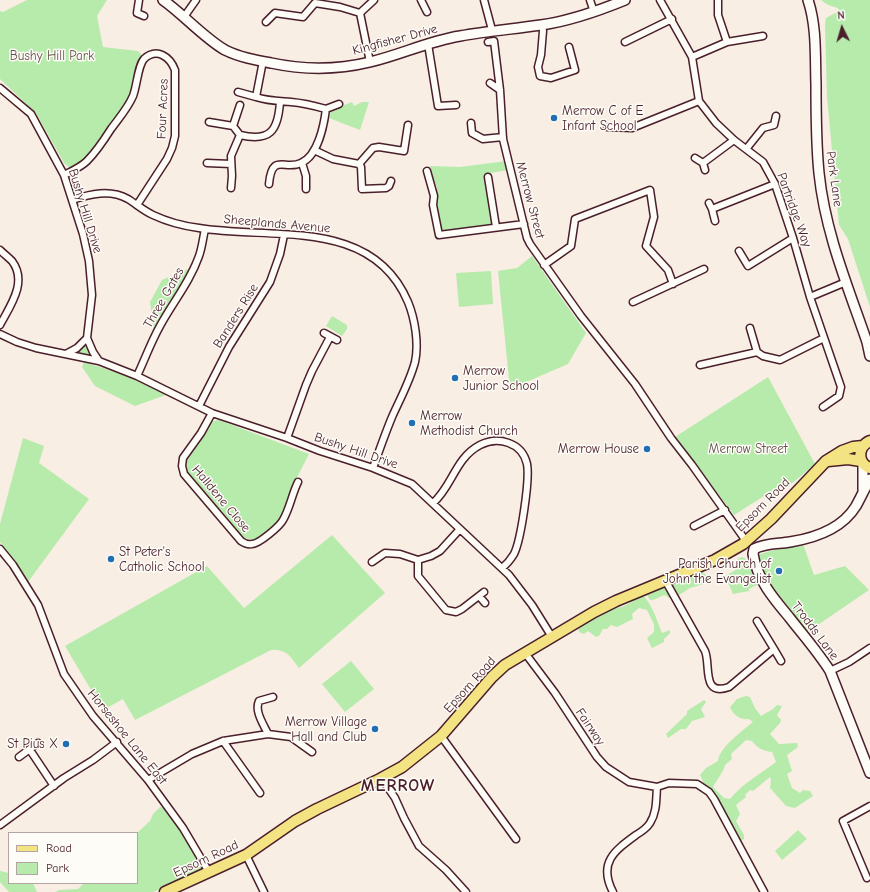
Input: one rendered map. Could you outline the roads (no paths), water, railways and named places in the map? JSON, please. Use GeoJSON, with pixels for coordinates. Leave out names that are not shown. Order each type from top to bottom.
{"type":"FeatureCollection","features":[{"type":"Feature","properties":{"kind":"main road","name":"Epsom Road"},"geometry":{"type":"LineString","coordinates":[[165,892],[246,855],[295,821],[317,808],[380,780],[402,767],[441,736],[492,678],[506,665],[594,612],[616,601],[715,560],[746,541],[771,519],[826,461],[842,451],[868,442]]}},
{"type":"Feature","properties":{"kind":"main road"},"geometry":{"type":"LineString","coordinates":[[865,464],[860,453],[868,442]]}},
{"type":"Feature","properties":{"kind":"main road"},"geometry":{"type":"LineString","coordinates":[[826,461],[848,459],[865,464]]}},
{"type":"Feature","properties":{"kind":"street"},"geometry":{"type":"LineString","coordinates":[[139,0],[137,13],[144,16]]}},
{"type":"Feature","properties":{"kind":"street","name":"Kingfisher Drive"},"geometry":{"type":"LineString","coordinates":[[164,0],[224,49],[243,57],[289,67],[306,68],[346,66],[370,62],[458,36],[492,30],[542,25],[568,20],[625,0]]}},
{"type":"Feature","properties":{"kind":"street"},"geometry":{"type":"LineString","coordinates":[[184,17],[196,0]]}},
{"type":"Feature","properties":{"kind":"street"},"geometry":{"type":"LineString","coordinates":[[360,13],[374,0]]}},
{"type":"Feature","properties":{"kind":"street"},"geometry":{"type":"LineString","coordinates":[[421,0],[427,12]]}},
{"type":"Feature","properties":{"kind":"street"},"geometry":{"type":"LineString","coordinates":[[484,0],[492,30]]}},
{"type":"Feature","properties":{"kind":"street"},"geometry":{"type":"LineString","coordinates":[[590,0],[594,12]]}},
{"type":"Feature","properties":{"kind":"street","name":"Partridge Way"},"geometry":{"type":"LineString","coordinates":[[660,0],[692,57],[699,101],[716,123],[734,140],[747,148],[763,162],[775,184],[810,296],[841,387],[839,396],[823,407]]}},
{"type":"Feature","properties":{"kind":"street"},"geometry":{"type":"LineString","coordinates":[[718,0],[718,15],[727,42]]}},
{"type":"Feature","properties":{"kind":"street","name":"Park Lane"},"geometry":{"type":"LineString","coordinates":[[808,0],[811,8],[815,35],[816,134],[819,174],[828,224],[834,246],[867,342],[870,356]]}},
{"type":"Feature","properties":{"kind":"street"},"geometry":{"type":"LineString","coordinates":[[266,22],[275,13],[303,17],[316,3],[340,7],[360,13]]}},
{"type":"Feature","properties":{"kind":"street"},"geometry":{"type":"LineString","coordinates":[[360,13],[370,62]]}},
{"type":"Feature","properties":{"kind":"street"},"geometry":{"type":"LineString","coordinates":[[625,42],[672,19]]}},
{"type":"Feature","properties":{"kind":"street"},"geometry":{"type":"LineString","coordinates":[[542,25],[541,55],[538,67],[540,76],[551,78],[575,70],[569,46]]}},
{"type":"Feature","properties":{"kind":"street"},"geometry":{"type":"LineString","coordinates":[[692,57],[727,42],[763,36]]}},
{"type":"Feature","properties":{"kind":"street","name":"Merrow Street"},"geometry":{"type":"LineString","coordinates":[[488,42],[494,41],[500,90],[502,137],[527,238],[530,244],[544,266],[635,384],[671,438],[725,510],[746,541]]}},
{"type":"Feature","properties":{"kind":"street"},"geometry":{"type":"LineString","coordinates":[[428,44],[438,106],[456,105]]}},
{"type":"Feature","properties":{"kind":"street","name":"Four Acres"},"geometry":{"type":"LineString","coordinates":[[64,175],[87,161],[129,104],[136,87],[140,65],[143,60],[156,54],[165,56],[172,62],[175,70],[174,136],[167,159],[137,205]]}},
{"type":"Feature","properties":{"kind":"street"},"geometry":{"type":"LineString","coordinates":[[256,97],[263,61]]}},
{"type":"Feature","properties":{"kind":"street"},"geometry":{"type":"LineString","coordinates":[[490,83],[500,90]]}},
{"type":"Feature","properties":{"kind":"street","name":"Bushy Hill Drive"},"geometry":{"type":"LineString","coordinates":[[0,88],[31,114],[64,175],[83,234],[89,261],[92,295],[87,338]]}},
{"type":"Feature","properties":{"kind":"street"},"geometry":{"type":"LineString","coordinates":[[238,92],[266,100],[292,102],[326,109],[339,104]]}},
{"type":"Feature","properties":{"kind":"street"},"geometry":{"type":"LineString","coordinates":[[607,127],[632,128],[699,101]]}},
{"type":"Feature","properties":{"kind":"street"},"geometry":{"type":"LineString","coordinates":[[209,122],[233,126],[240,135],[257,137],[264,136],[274,128],[278,122],[280,102]]}},
{"type":"Feature","properties":{"kind":"street"},"geometry":{"type":"LineString","coordinates":[[233,126],[240,105]]}},
{"type":"Feature","properties":{"kind":"street"},"geometry":{"type":"LineString","coordinates":[[269,184],[270,173],[276,166],[280,164],[296,165],[302,163],[314,150],[324,125],[326,109]]}},
{"type":"Feature","properties":{"kind":"street"},"geometry":{"type":"LineString","coordinates":[[747,148],[763,128],[774,125],[776,116]]}},
{"type":"Feature","properties":{"kind":"street"},"geometry":{"type":"LineString","coordinates":[[471,123],[472,134]]}},
{"type":"Feature","properties":{"kind":"street"},"geometry":{"type":"LineString","coordinates":[[359,164],[373,148],[379,147],[404,151],[408,125]]}},
{"type":"Feature","properties":{"kind":"street"},"geometry":{"type":"LineString","coordinates":[[465,133],[472,134],[483,139],[502,137]]}},
{"type":"Feature","properties":{"kind":"street"},"geometry":{"type":"LineString","coordinates":[[231,188],[231,156],[240,135]]}},
{"type":"Feature","properties":{"kind":"street"},"geometry":{"type":"LineString","coordinates":[[703,163],[734,140]]}},
{"type":"Feature","properties":{"kind":"street"},"geometry":{"type":"LineString","coordinates":[[314,150],[333,159],[359,164]]}},
{"type":"Feature","properties":{"kind":"street"},"geometry":{"type":"LineString","coordinates":[[695,158],[703,163],[705,170]]}},
{"type":"Feature","properties":{"kind":"street"},"geometry":{"type":"LineString","coordinates":[[207,163],[231,164]]}},
{"type":"Feature","properties":{"kind":"street"},"geometry":{"type":"LineString","coordinates":[[302,163],[306,176],[306,189]]}},
{"type":"Feature","properties":{"kind":"street"},"geometry":{"type":"LineString","coordinates":[[359,164],[361,167],[362,189],[386,188],[389,186],[391,181]]}},
{"type":"Feature","properties":{"kind":"street"},"geometry":{"type":"LineString","coordinates":[[427,171],[434,196],[439,235],[524,224]]}},
{"type":"Feature","properties":{"kind":"street"},"geometry":{"type":"LineString","coordinates":[[488,178],[496,227]]}},
{"type":"Feature","properties":{"kind":"street"},"geometry":{"type":"LineString","coordinates":[[715,221],[711,206],[775,184]]}},
{"type":"Feature","properties":{"kind":"street"},"geometry":{"type":"LineString","coordinates":[[544,266],[571,246],[575,218],[650,190],[654,217],[646,246],[668,270],[674,284]]}},
{"type":"Feature","properties":{"kind":"street","name":"Sheeplands Avenue"},"geometry":{"type":"LineString","coordinates":[[72,200],[97,193],[115,194],[153,215],[172,223],[205,229],[314,237],[335,240],[362,251],[384,268],[398,284],[409,306],[416,333],[415,360],[406,388],[384,436],[373,468]]}},
{"type":"Feature","properties":{"kind":"street","name":"Three Gates"},"geometry":{"type":"LineString","coordinates":[[137,376],[148,349],[160,326],[186,284],[196,264],[201,251],[205,229]]}},
{"type":"Feature","properties":{"kind":"street","name":"Banders Rise"},"geometry":{"type":"LineString","coordinates":[[199,406],[229,347],[270,282],[280,254],[284,235]]}},
{"type":"Feature","properties":{"kind":"street"},"geometry":{"type":"LineString","coordinates":[[739,251],[748,266],[793,238]]}},
{"type":"Feature","properties":{"kind":"street"},"geometry":{"type":"LineString","coordinates":[[0,250],[12,262],[17,273],[18,281],[17,292],[0,325]]}},
{"type":"Feature","properties":{"kind":"street"},"geometry":{"type":"LineString","coordinates":[[633,302],[704,269]]}},
{"type":"Feature","properties":{"kind":"street"},"geometry":{"type":"LineString","coordinates":[[810,296],[846,282]]}},
{"type":"Feature","properties":{"kind":"street"},"geometry":{"type":"LineString","coordinates":[[750,328],[757,352],[763,356],[780,360],[824,338]]}},
{"type":"Feature","properties":{"kind":"street"},"geometry":{"type":"LineString","coordinates":[[324,333],[337,340]]}},
{"type":"Feature","properties":{"kind":"street","name":"Bushy Hill Drive"},"geometry":{"type":"LineString","coordinates":[[0,334],[17,342],[36,348],[99,361],[137,376],[212,413],[373,468],[412,484],[502,568],[527,598],[552,637]]}},
{"type":"Feature","properties":{"kind":"street"},"geometry":{"type":"LineString","coordinates":[[287,438],[309,378],[330,337]]}},
{"type":"Feature","properties":{"kind":"street"},"geometry":{"type":"LineString","coordinates":[[66,354],[77,348],[87,338],[99,361]]}},
{"type":"Feature","properties":{"kind":"street"},"geometry":{"type":"LineString","coordinates":[[700,365],[716,360],[757,352]]}},
{"type":"Feature","properties":{"kind":"street","name":"Halldene Close"},"geometry":{"type":"LineString","coordinates":[[212,413],[201,433],[183,458],[182,470],[240,541],[248,544],[258,543],[281,523],[293,499],[294,490],[298,482]]}},
{"type":"Feature","properties":{"kind":"street"},"geometry":{"type":"LineString","coordinates":[[433,503],[438,498],[453,472],[471,451],[481,444],[494,440],[509,443],[518,447],[527,464],[523,520],[514,554],[502,568]]}},
{"type":"Feature","properties":{"kind":"street"},"geometry":{"type":"LineString","coordinates":[[865,464],[865,493]]}},
{"type":"Feature","properties":{"kind":"street","name":"Epsom Road"},"geometry":{"type":"LineString","coordinates":[[753,554],[754,550],[761,546],[790,542],[824,533],[842,522],[855,508],[865,493],[870,479]]}},
{"type":"Feature","properties":{"kind":"street"},"geometry":{"type":"LineString","coordinates":[[694,526],[725,510]]}},
{"type":"Feature","properties":{"kind":"street"},"geometry":{"type":"LineString","coordinates":[[372,562],[385,553],[391,552],[418,560],[431,556],[440,551],[460,530]]}},
{"type":"Feature","properties":{"kind":"street","name":"Horseshoe Lane East"},"geometry":{"type":"LineString","coordinates":[[0,549],[13,565],[38,605],[64,674],[93,716],[117,742],[148,780],[183,828],[209,872]]}},
{"type":"Feature","properties":{"kind":"street","name":"Trodds Lane"},"geometry":{"type":"LineString","coordinates":[[753,554],[762,582],[830,671],[870,772]]}},
{"type":"Feature","properties":{"kind":"street"},"geometry":{"type":"LineString","coordinates":[[418,560],[418,576],[446,610],[456,612],[482,594],[485,603]]}},
{"type":"Feature","properties":{"kind":"street"},"geometry":{"type":"LineString","coordinates":[[665,580],[705,651],[711,685],[716,689],[721,690],[729,687],[774,649]]}},
{"type":"Feature","properties":{"kind":"street"},"geometry":{"type":"LineString","coordinates":[[757,621],[781,661]]}},
{"type":"Feature","properties":{"kind":"street"},"geometry":{"type":"LineString","coordinates":[[830,671],[849,662],[870,648]]}},
{"type":"Feature","properties":{"kind":"street","name":"Fairway"},"geometry":{"type":"LineString","coordinates":[[525,653],[555,693],[597,757],[606,767],[629,782],[657,787],[669,783],[697,784],[709,792],[764,892]]}},
{"type":"Feature","properties":{"kind":"street"},"geometry":{"type":"LineString","coordinates":[[268,734],[257,706],[259,701],[273,697]]}},
{"type":"Feature","properties":{"kind":"street"},"geometry":{"type":"LineString","coordinates":[[148,780],[192,754],[223,741],[268,734],[290,737],[312,752]]}},
{"type":"Feature","properties":{"kind":"street"},"geometry":{"type":"LineString","coordinates":[[441,736],[516,839]]}},
{"type":"Feature","properties":{"kind":"street"},"geometry":{"type":"LineString","coordinates":[[223,741],[260,793]]}},
{"type":"Feature","properties":{"kind":"street"},"geometry":{"type":"LineString","coordinates":[[0,826],[117,742]]}},
{"type":"Feature","properties":{"kind":"street"},"geometry":{"type":"LineString","coordinates":[[19,757],[38,743]]}},
{"type":"Feature","properties":{"kind":"street"},"geometry":{"type":"LineString","coordinates":[[30,750],[54,786]]}},
{"type":"Feature","properties":{"kind":"street"},"geometry":{"type":"LineString","coordinates":[[380,780],[384,782],[395,798],[419,846],[446,870],[466,892]]}},
{"type":"Feature","properties":{"kind":"street"},"geometry":{"type":"LineString","coordinates":[[613,892],[606,876],[610,858],[620,847],[649,825],[655,814],[657,787]]}},
{"type":"Feature","properties":{"kind":"street"},"geometry":{"type":"LineString","coordinates":[[867,878],[843,821],[870,806]]}},
{"type":"Feature","properties":{"kind":"street"},"geometry":{"type":"LineString","coordinates":[[246,855],[264,892]]}},
{"type":"Feature","properties":{"kind":"place","name":"Merrow C of E Infant School"},"geometry":{"type":"Point","coordinates":[554,118]}},
{"type":"Feature","properties":{"kind":"place","name":"Merrow Junior School"},"geometry":{"type":"Point","coordinates":[455,378]}},
{"type":"Feature","properties":{"kind":"place","name":"Merrow Methodist Church"},"geometry":{"type":"Point","coordinates":[412,423]}},
{"type":"Feature","properties":{"kind":"place","name":"Merrow House"},"geometry":{"type":"Point","coordinates":[647,449]}},
{"type":"Feature","properties":{"kind":"place","name":"St Peter's Catholic School"},"geometry":{"type":"Point","coordinates":[111,559]}},
{"type":"Feature","properties":{"kind":"place","name":"Parish Church of John the Evangelist"},"geometry":{"type":"Point","coordinates":[779,571]}},
{"type":"Feature","properties":{"kind":"place","name":"Merrow Village Hall and Club"},"geometry":{"type":"Point","coordinates":[375,729]}},
{"type":"Feature","properties":{"kind":"place","name":"St Pius X"},"geometry":{"type":"Point","coordinates":[66,744]}},
{"type":"Feature","properties":{"kind":"district","name":"MERROW"},"geometry":{"type":"Point","coordinates":[398,786]}},
{"type":"Feature","properties":{"kind":"park label","name":"Bushy Hill Park"},"geometry":{"type":"Point","coordinates":[52,56]}}]}
